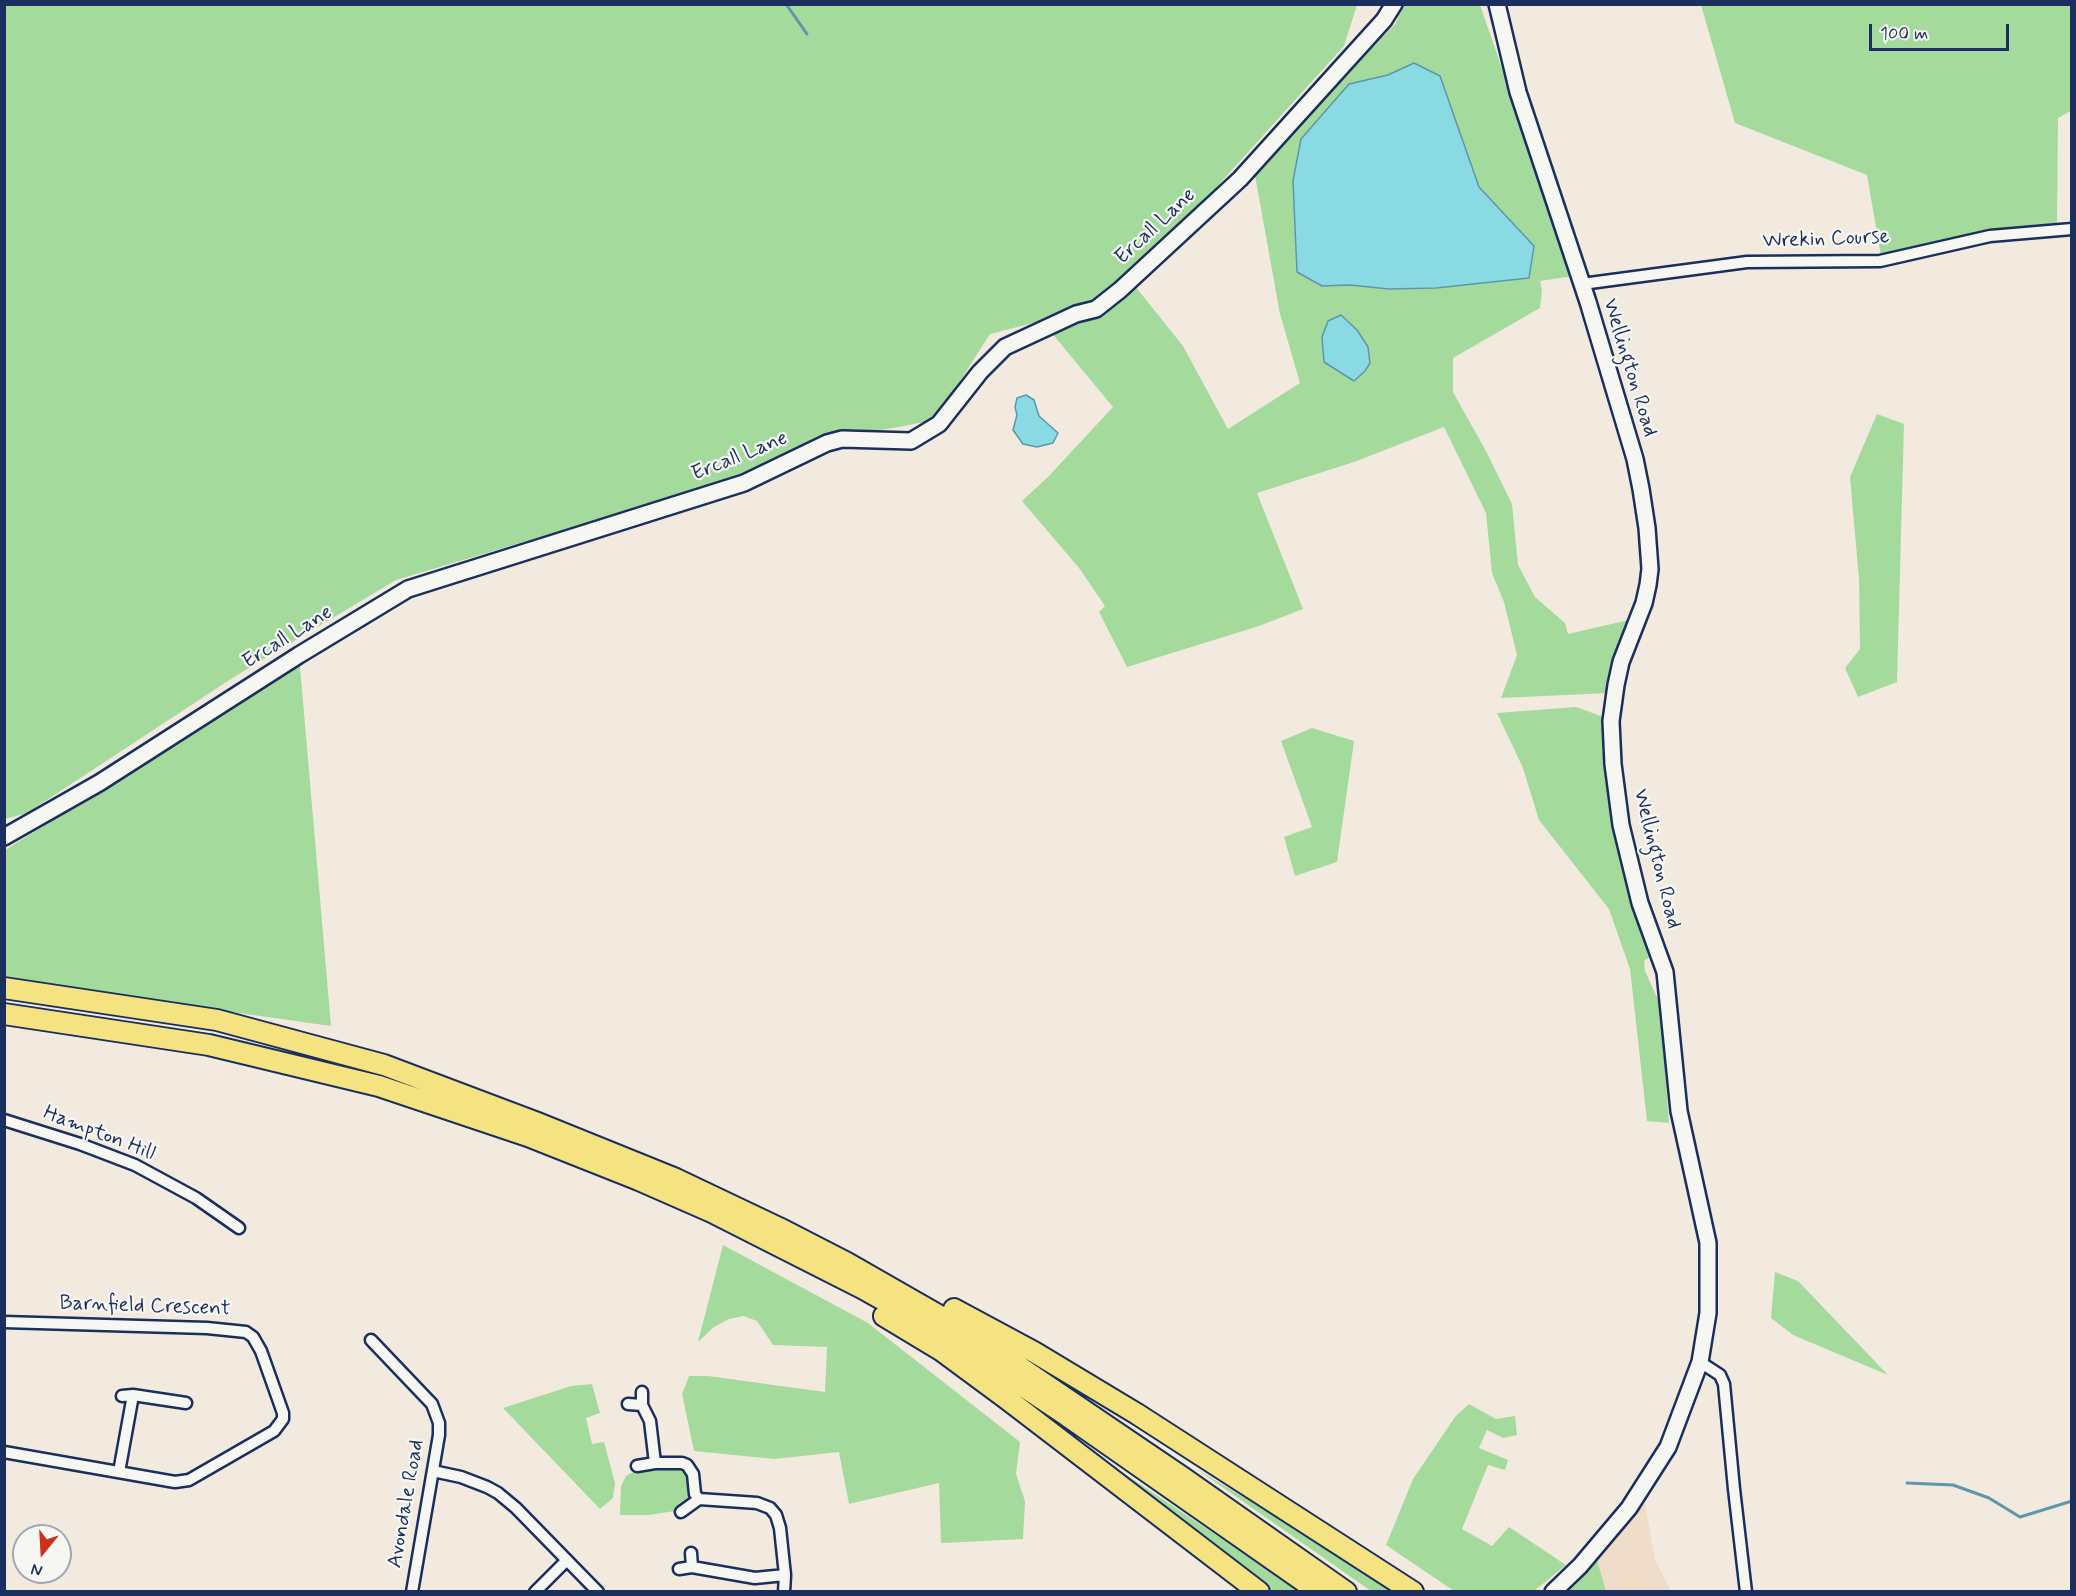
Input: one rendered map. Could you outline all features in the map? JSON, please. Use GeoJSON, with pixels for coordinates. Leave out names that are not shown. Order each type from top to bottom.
{"type":"FeatureCollection","features":[{"type":"Feature","properties":{"kind":"highway"},"geometry":{"type":"LineString","coordinates":[[4,988],[217,1020],[384,1065],[535,1122],[676,1179],[847,1263],[971,1334],[1192,1483],[1346,1592]]}},
{"type":"Feature","properties":{"kind":"highway"},"geometry":{"type":"LineString","coordinates":[[4,1014],[209,1045],[379,1086],[528,1136],[639,1180],[778,1244],[946,1335],[1066,1415],[1319,1592]]}},
{"type":"Feature","properties":{"kind":"highway"},"geometry":{"type":"LineString","coordinates":[[639,1180],[725,1229],[793,1263],[942,1351],[1259,1592]]}},
{"type":"Feature","properties":{"kind":"highway"},"geometry":{"type":"LineString","coordinates":[[847,1263],[920,1291],[1034,1352],[1137,1414],[1413,1592]]}},
{"type":"Feature","properties":{"kind":"street","name":"Ercall Lane"},"geometry":{"type":"LineString","coordinates":[[4,837],[99,783],[299,655],[408,589],[744,483],[827,443],[842,439],[911,441],[920,436],[939,424],[973,380],[1005,346],[1076,314],[1096,309],[1120,290],[1240,179],[1384,20],[1394,4]]}},
{"type":"Feature","properties":{"kind":"street","name":"Wellington Road"},"geometry":{"type":"LineString","coordinates":[[1497,4],[1518,92],[1582,284],[1635,459],[1647,528],[1650,569],[1648,585],[1644,603],[1621,662],[1616,685],[1611,721],[1613,764],[1621,825],[1640,903],[1665,972],[1679,1111],[1708,1243],[1708,1313],[1700,1362],[1668,1447],[1629,1508],[1580,1566],[1553,1592]]}},
{"type":"Feature","properties":{"kind":"street","name":"Wrekin Course"},"geometry":{"type":"LineString","coordinates":[[1582,284],[1747,262],[1880,261],[1990,236],[2072,229]]}},
{"type":"Feature","properties":{"kind":"street","name":"Hampton Hill"},"geometry":{"type":"LineString","coordinates":[[4,1120],[80,1144],[135,1165],[196,1198],[239,1228]]}},
{"type":"Feature","properties":{"kind":"street","name":"Barnfield Crescent"},"geometry":{"type":"LineString","coordinates":[[4,1322],[246,1332],[253,1337],[261,1351],[282,1406],[282,1419],[274,1431],[189,1480],[175,1482],[4,1452]]}},
{"type":"Feature","properties":{"kind":"street","name":"Avondale Road"},"geometry":{"type":"LineString","coordinates":[[371,1340],[432,1404],[439,1424],[412,1592]]}},
{"type":"Feature","properties":{"kind":"street"},"geometry":{"type":"LineString","coordinates":[[1700,1362],[1720,1376],[1724,1384],[1746,1592]]}},
{"type":"Feature","properties":{"kind":"street"},"geometry":{"type":"LineString","coordinates":[[642,1392],[642,1405],[650,1421],[655,1463]]}},
{"type":"Feature","properties":{"kind":"street"},"geometry":{"type":"LineString","coordinates":[[119,1472],[128,1395],[186,1402]]}},
{"type":"Feature","properties":{"kind":"street"},"geometry":{"type":"LineString","coordinates":[[628,1404],[642,1405]]}},
{"type":"Feature","properties":{"kind":"street"},"geometry":{"type":"LineString","coordinates":[[637,1466],[677,1462],[687,1466],[693,1474],[695,1494],[699,1499]]}},
{"type":"Feature","properties":{"kind":"street"},"geometry":{"type":"LineString","coordinates":[[433,1471],[461,1477],[498,1493],[516,1508],[598,1592]]}},
{"type":"Feature","properties":{"kind":"street"},"geometry":{"type":"LineString","coordinates":[[681,1512],[699,1499],[757,1503],[770,1508],[776,1515],[780,1528],[785,1575],[784,1592]]}},
{"type":"Feature","properties":{"kind":"street"},"geometry":{"type":"LineString","coordinates":[[690,1553],[692,1566]]}},
{"type":"Feature","properties":{"kind":"street"},"geometry":{"type":"LineString","coordinates":[[535,1592],[567,1560]]}},
{"type":"Feature","properties":{"kind":"street"},"geometry":{"type":"LineString","coordinates":[[679,1569],[692,1566],[755,1578],[785,1575]]}},
{"type":"Feature","properties":{"kind":"shaded area"},"geometry":{"type":"Polygon","coordinates":[[[1645,1503],[1655,1560],[1670,1590],[1673,1591],[1606,1591],[1597,1560],[1645,1503]]]}},
{"type":"Feature","properties":{"kind":"green space"},"geometry":{"type":"Polygon","coordinates":[[[4,5],[1357,5],[1344,46],[1176,232],[1095,299],[1056,317],[990,334],[935,420],[819,439],[718,484],[396,580],[234,677],[27,813],[5,819],[4,5]]]}},
{"type":"Feature","properties":{"kind":"green space"},"geometry":{"type":"Polygon","coordinates":[[[1404,5],[1480,5],[1574,276],[1540,281],[1542,290],[1540,308],[1453,358],[1453,392],[1512,504],[1518,565],[1535,597],[1565,623],[1568,634],[1633,619],[1607,693],[1501,698],[1517,655],[1504,602],[1492,573],[1486,513],[1444,427],[1354,462],[1257,493],[1303,609],[1259,626],[1127,667],[1099,612],[1105,606],[1079,568],[1022,501],[1048,477],[1113,407],[1050,331],[1104,314],[1135,286],[1183,346],[1228,429],[1300,383],[1280,314],[1254,170],[1396,23],[1404,5]],[[1414,63],[1388,75],[1349,84],[1297,271],[1322,286],[1350,285],[1389,289],[1436,288],[1529,278],[1534,246],[1479,187],[1440,76],[1414,63]]]}},
{"type":"Feature","properties":{"kind":"green space"},"geometry":{"type":"Polygon","coordinates":[[[1701,5],[2071,5],[2071,111],[2058,118],[2057,225],[1881,256],[1867,175],[1735,123],[1701,5]]]}},
{"type":"Feature","properties":{"kind":"green space"},"geometry":{"type":"Polygon","coordinates":[[[1877,414],[1904,424],[1897,682],[1858,697],[1845,668],[1860,649],[1859,579],[1850,477],[1877,414]]]}},
{"type":"Feature","properties":{"kind":"green space"},"geometry":{"type":"Polygon","coordinates":[[[299,655],[331,1026],[5,980],[5,850],[79,804],[299,655]]]}},
{"type":"Feature","properties":{"kind":"green space"},"geometry":{"type":"Polygon","coordinates":[[[1576,707],[1601,716],[1605,723],[1651,956],[1644,961],[1645,971],[1660,1004],[1669,1123],[1647,1121],[1630,969],[1609,909],[1539,820],[1523,768],[1497,713],[1576,707]]]}},
{"type":"Feature","properties":{"kind":"green space"},"geometry":{"type":"Polygon","coordinates":[[[1312,728],[1354,741],[1337,862],[1295,876],[1284,837],[1312,827],[1281,741],[1312,728]]]}},
{"type":"Feature","properties":{"kind":"green space"},"geometry":{"type":"Polygon","coordinates":[[[723,1245],[868,1323],[1020,1442],[1016,1474],[1025,1501],[1023,1539],[941,1543],[939,1483],[849,1504],[839,1452],[774,1459],[694,1451],[682,1394],[689,1376],[708,1376],[825,1392],[827,1347],[773,1345],[757,1321],[743,1316],[729,1319],[714,1327],[698,1342],[723,1245]]]}},
{"type":"Feature","properties":{"kind":"green space"},"geometry":{"type":"Polygon","coordinates":[[[1775,1272],[1798,1281],[1888,1375],[1793,1335],[1771,1318],[1775,1272]]]}},
{"type":"Feature","properties":{"kind":"green space"},"geometry":{"type":"Polygon","coordinates":[[[592,1384],[600,1413],[586,1418],[592,1444],[604,1442],[615,1483],[613,1498],[600,1509],[503,1408],[571,1386],[592,1384]]]}},
{"type":"Feature","properties":{"kind":"green space"},"geometry":{"type":"Polygon","coordinates":[[[1469,1404],[1496,1419],[1515,1416],[1517,1435],[1503,1438],[1487,1430],[1479,1448],[1508,1460],[1505,1470],[1488,1465],[1462,1529],[1492,1546],[1509,1527],[1566,1565],[1534,1591],[1454,1591],[1386,1545],[1413,1479],[1455,1417],[1469,1404]]]}},
{"type":"Feature","properties":{"kind":"green space"},"geometry":{"type":"Polygon","coordinates":[[[1086,1448],[1258,1563],[1297,1591],[1273,1591],[1086,1448]]]}},
{"type":"Feature","properties":{"kind":"green space"},"geometry":{"type":"Polygon","coordinates":[[[676,1466],[683,1470],[689,1483],[691,1498],[684,1505],[675,1511],[649,1515],[620,1515],[621,1486],[626,1476],[635,1471],[676,1466]]]}},
{"type":"Feature","properties":{"kind":"green space"},"geometry":{"type":"Polygon","coordinates":[[[1195,1468],[1332,1550],[1394,1591],[1371,1591],[1195,1468]]]}},
{"type":"Feature","properties":{"kind":"green space"},"geometry":{"type":"Polygon","coordinates":[[[1597,1560],[1606,1591],[1566,1591],[1597,1560]]]}},
{"type":"Feature","properties":{"kind":"water"},"geometry":{"type":"Polygon","coordinates":[[[1414,63],[1440,76],[1479,187],[1534,246],[1529,278],[1436,288],[1389,289],[1350,285],[1322,286],[1297,272],[1293,181],[1301,139],[1349,84],[1388,75],[1414,63]]]}},
{"type":"Feature","properties":{"kind":"water"},"geometry":{"type":"Polygon","coordinates":[[[1341,315],[1357,330],[1368,347],[1370,363],[1354,381],[1324,362],[1322,337],[1328,321],[1341,315]]]}},
{"type":"Feature","properties":{"kind":"water"},"geometry":{"type":"Polygon","coordinates":[[[1026,395],[1034,400],[1039,416],[1058,433],[1053,443],[1037,447],[1023,444],[1013,430],[1017,415],[1015,407],[1017,398],[1026,395]]]}},
{"type":"Feature","properties":{"kind":"waterway"},"geometry":{"type":"LineString","coordinates":[[786,4],[807,34]]}},
{"type":"Feature","properties":{"kind":"waterway"},"geometry":{"type":"LineString","coordinates":[[1907,1483],[1953,1485],[1989,1498],[2020,1517],[2072,1501]]}}]}
